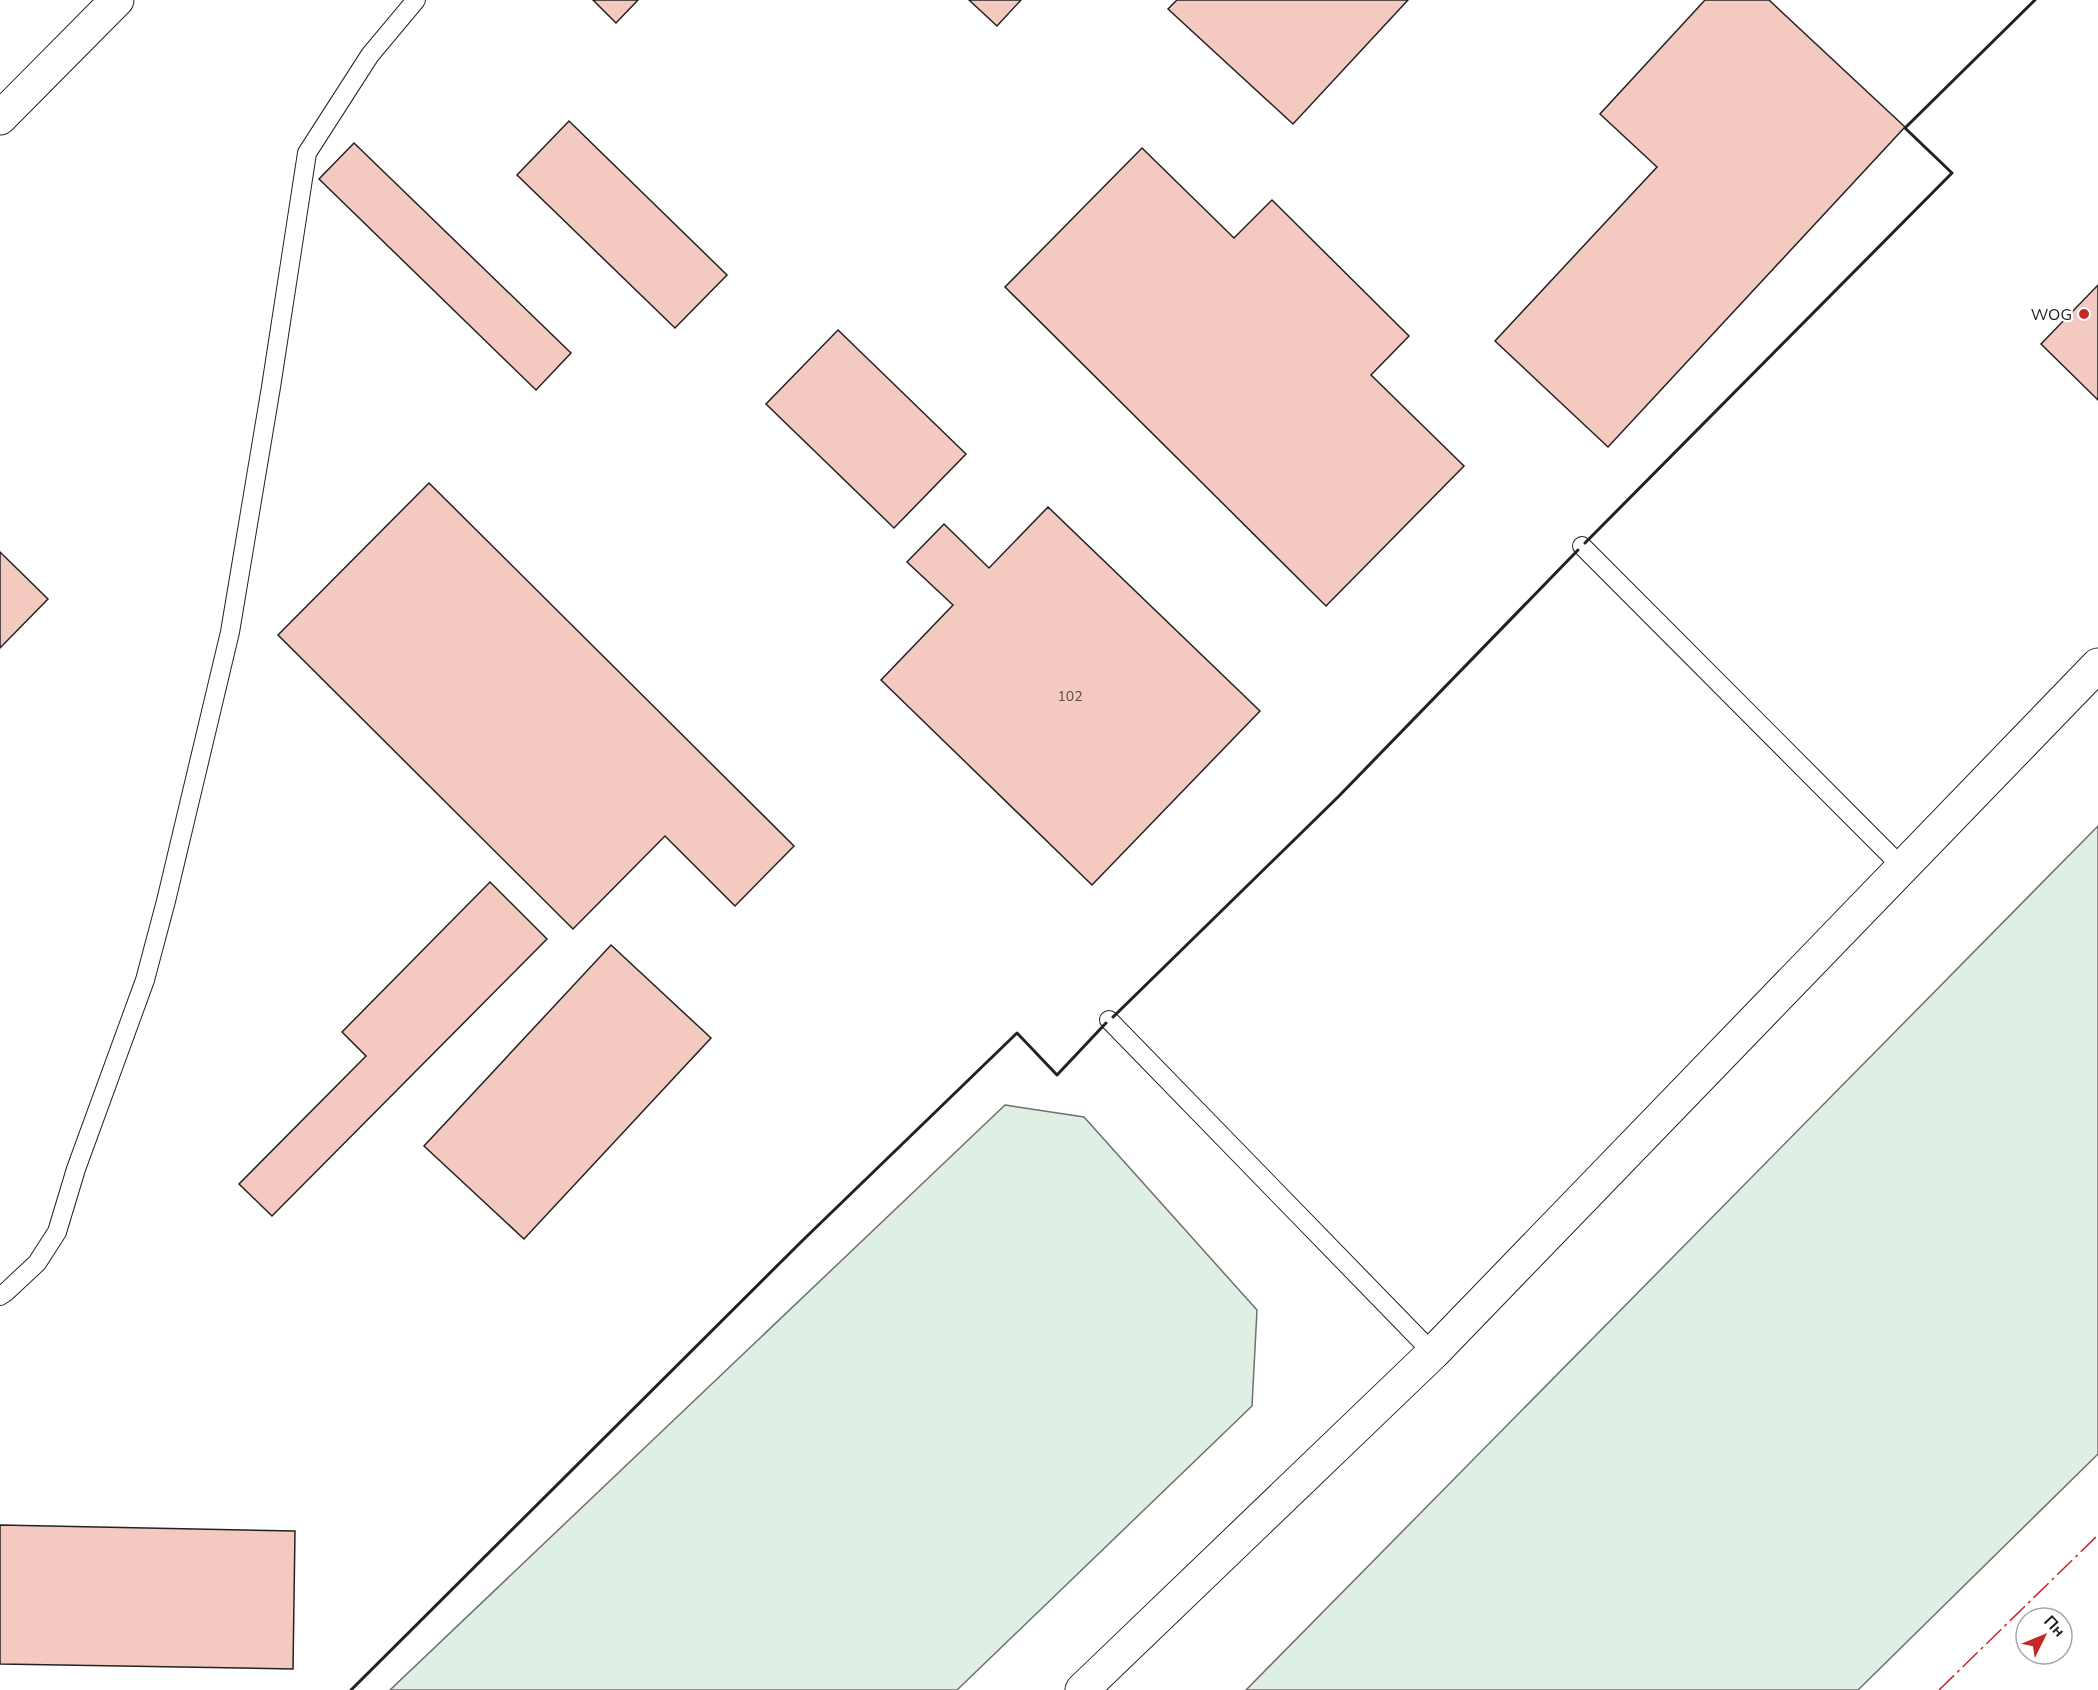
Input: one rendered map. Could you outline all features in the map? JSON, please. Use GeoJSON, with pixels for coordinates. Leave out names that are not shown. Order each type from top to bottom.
{"type":"FeatureCollection","features":[{"type":"Feature","properties":{"kind":"main road"},"geometry":{"type":"LineString","coordinates":[[0,118],[117,0]]}},
{"type":"Feature","properties":{"kind":"main road"},"geometry":{"type":"LineString","coordinates":[[1082,1690],[1433,1353],[2098,665]]}},
{"type":"Feature","properties":{"kind":"lane"},"geometry":{"type":"LineString","coordinates":[[0,1296],[37,1263],[57,1232],[76,1169],[145,980],[230,632],[307,153],[370,54],[416,0]]}},
{"type":"Feature","properties":{"kind":"lane"},"geometry":{"type":"LineString","coordinates":[[1582,546],[1903,868]]}},
{"type":"Feature","properties":{"kind":"lane"},"geometry":{"type":"LineString","coordinates":[[1109,1020],[1433,1353]]}},
{"type":"Feature","properties":{"kind":"green space"},"geometry":{"type":"Polygon","coordinates":[[[2098,826],[2098,1454],[1858,1690],[1246,1690],[2098,826]]]}},
{"type":"Feature","properties":{"kind":"green space"},"geometry":{"type":"Polygon","coordinates":[[[1005,1105],[1084,1117],[1257,1310],[1252,1406],[957,1690],[390,1690],[1005,1105]]]}},
{"type":"Feature","properties":{"kind":"building"},"geometry":{"type":"Polygon","coordinates":[[[593,0],[638,0],[616,23],[593,0]]]}},
{"type":"Feature","properties":{"kind":"building"},"geometry":{"type":"Polygon","coordinates":[[[969,0],[1021,0],[997,26],[969,0]]]}},
{"type":"Feature","properties":{"kind":"building"},"geometry":{"type":"Polygon","coordinates":[[[1177,0],[1408,0],[1293,124],[1168,9],[1177,0]]]}},
{"type":"Feature","properties":{"kind":"building"},"geometry":{"type":"Polygon","coordinates":[[[1705,0],[1769,0],[1905,127],[1608,447],[1495,341],[1657,167],[1600,114],[1705,0]]]}},
{"type":"Feature","properties":{"kind":"building"},"geometry":{"type":"Polygon","coordinates":[[[569,121],[727,275],[675,328],[517,175],[569,121]]]}},
{"type":"Feature","properties":{"kind":"building"},"geometry":{"type":"Polygon","coordinates":[[[354,143],[571,353],[536,390],[319,179],[354,143]]]}},
{"type":"Feature","properties":{"kind":"building"},"geometry":{"type":"Polygon","coordinates":[[[1142,148],[1234,238],[1272,200],[1409,336],[1371,375],[1464,466],[1326,606],[1005,287],[1142,148]]]}},
{"type":"Feature","properties":{"kind":"building","name":"WOG"},"geometry":{"type":"Polygon","coordinates":[[[2098,285],[2098,400],[2041,344],[2098,285]]]}},
{"type":"Feature","properties":{"kind":"building"},"geometry":{"type":"Polygon","coordinates":[[[838,330],[966,454],[894,528],[766,404],[838,330]]]}},
{"type":"Feature","properties":{"kind":"building"},"geometry":{"type":"Polygon","coordinates":[[[429,483],[794,846],[735,906],[665,836],[573,929],[278,635],[429,483]]]}},
{"type":"Feature","properties":{"kind":"building"},"geometry":{"type":"Polygon","coordinates":[[[1048,507],[1260,711],[1092,885],[881,680],[953,605],[907,562],[944,524],[989,568],[1048,507]]]}},
{"type":"Feature","properties":{"kind":"building"},"geometry":{"type":"Polygon","coordinates":[[[0,552],[48,599],[0,648],[0,552]]]}},
{"type":"Feature","properties":{"kind":"building"},"geometry":{"type":"Polygon","coordinates":[[[490,882],[547,939],[272,1216],[239,1184],[366,1056],[342,1032],[490,882]]]}},
{"type":"Feature","properties":{"kind":"building"},"geometry":{"type":"Polygon","coordinates":[[[611,945],[711,1038],[524,1239],[424,1146],[611,945]]]}},
{"type":"Feature","properties":{"kind":"building"},"geometry":{"type":"Polygon","coordinates":[[[0,1525],[295,1531],[293,1669],[0,1664],[0,1525]]]}},
{"type":"Feature","properties":{"kind":"wall"},"geometry":{"type":"LineString","coordinates":[[1585,543],[1952,173],[1905,128],[2035,0]]}},
{"type":"Feature","properties":{"kind":"wall"},"geometry":{"type":"LineString","coordinates":[[1113,1017],[1339,796],[1578,550]]}},
{"type":"Feature","properties":{"kind":"wall"},"geometry":{"type":"LineString","coordinates":[[351,1690],[802,1241],[1017,1033],[1057,1075],[1106,1023]]}},
{"type":"Feature","properties":{"kind":"power"},"geometry":{"type":"LineString","coordinates":[[1939,1690],[2098,1535]]}},
{"type":"Feature","properties":{"kind":"place","name":"WOG"},"geometry":{"type":"Point","coordinates":[2084,314]}}]}
